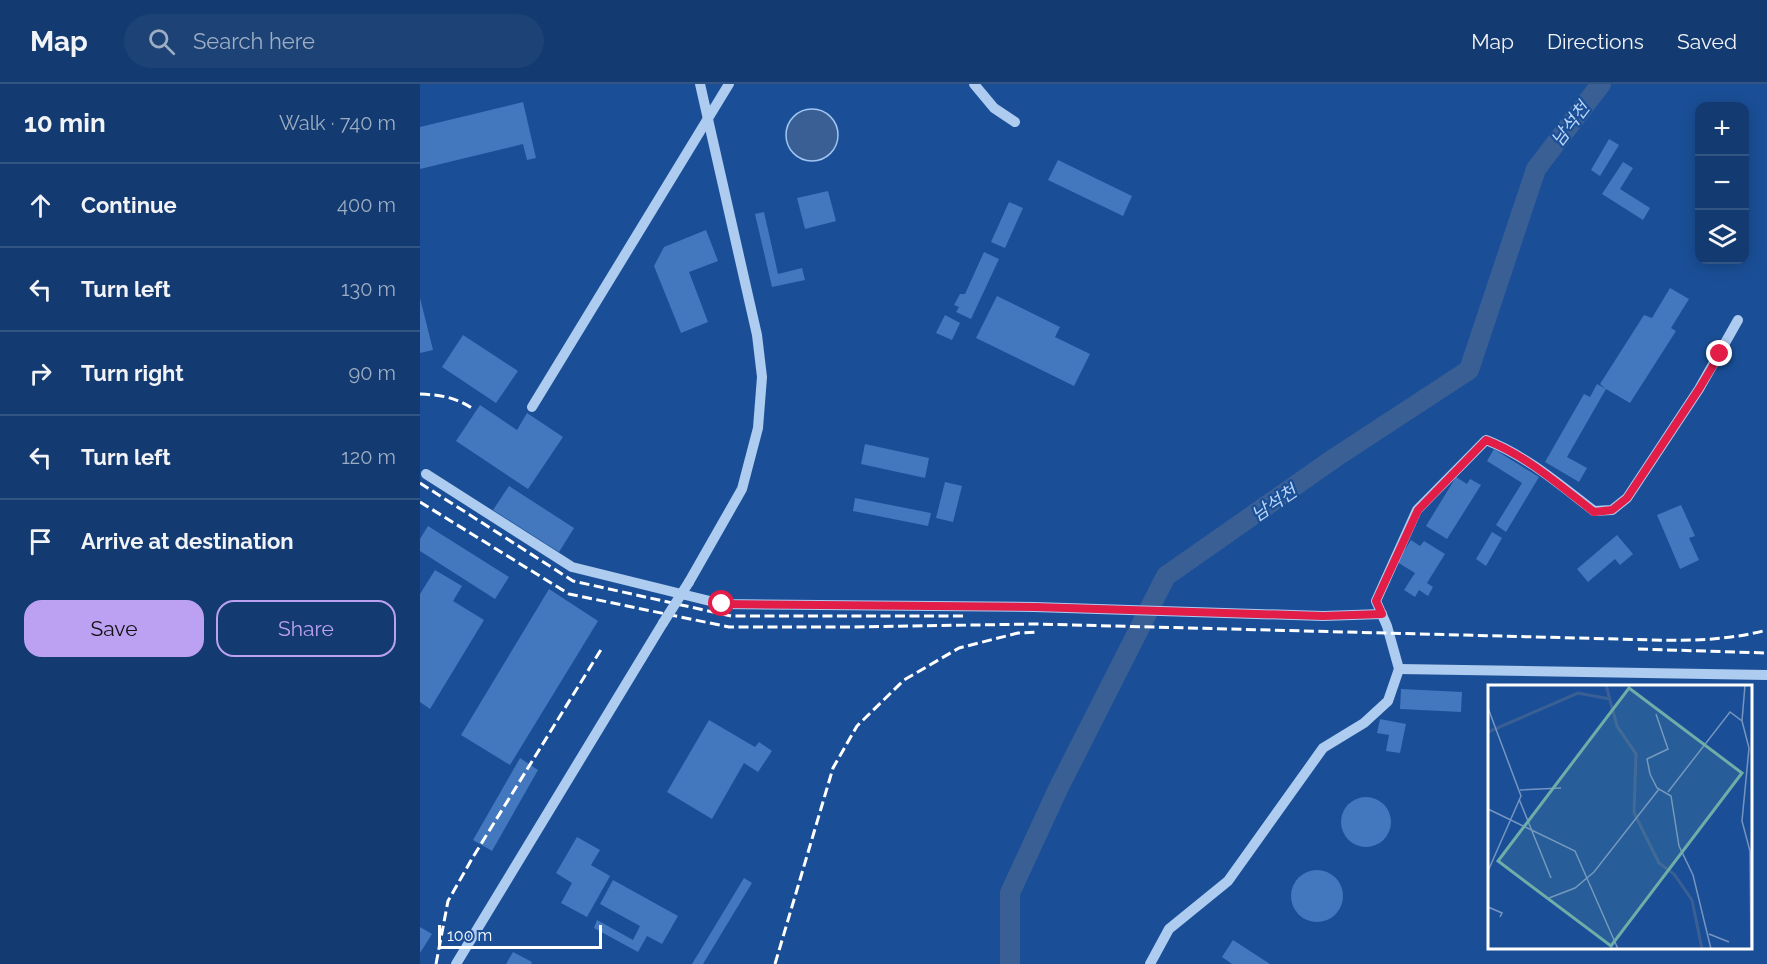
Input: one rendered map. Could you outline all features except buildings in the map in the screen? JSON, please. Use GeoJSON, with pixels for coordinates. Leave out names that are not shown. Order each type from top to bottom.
{"type":"FeatureCollection","features":[{"type":"Feature","properties":{"kind":"lane"},"geometry":{"type":"LineString","coordinates":[[456,964],[742,489],[758,428],[762,377],[758,335],[700,84]]}},
{"type":"Feature","properties":{"kind":"lane"},"geometry":{"type":"LineString","coordinates":[[532,407],[729,84]]}},
{"type":"Feature","properties":{"kind":"lane"},"geometry":{"type":"LineString","coordinates":[[974,84],[994,108],[1015,122]]}},
{"type":"Feature","properties":{"kind":"lane"},"geometry":{"type":"LineString","coordinates":[[1150,964],[1169,928],[1227,882],[1323,748],[1364,723],[1388,701],[1399,669],[1376,601],[1418,510],[1486,440],[1525,459],[1594,512],[1612,510],[1627,498],[1653,459],[1699,389],[1738,320]]}},
{"type":"Feature","properties":{"kind":"lane"},"geometry":{"type":"LineString","coordinates":[[426,474],[572,567],[722,604],[1035,607],[1323,616],[1382,614]]}},
{"type":"Feature","properties":{"kind":"lane"},"geometry":{"type":"LineString","coordinates":[[1399,669],[1767,675]]}},
{"type":"Feature","properties":{"kind":"water"},"geometry":{"type":"Polygon","coordinates":[[[807,109],[817,109],[831,116],[838,135],[831,154],[817,161],[807,161],[797,157],[790,150],[786,140],[786,130],[790,120],[797,113],[807,109]]]}},
{"type":"Feature","properties":{"kind":"waterway","name":"남석천"},"geometry":{"type":"LineString","coordinates":[[1010,964],[1010,893],[1058,789],[1166,576],[1336,457],[1469,370],[1536,169],[1601,84]]}},
{"type":"Feature","properties":{"kind":"railway"},"geometry":{"type":"LineString","coordinates":[[420,394],[448,397],[473,409]]}},
{"type":"Feature","properties":{"kind":"railway"},"geometry":{"type":"LineString","coordinates":[[420,483],[573,581],[731,616],[964,616]]}},
{"type":"Feature","properties":{"kind":"railway"},"geometry":{"type":"LineString","coordinates":[[420,502],[569,594],[729,627],[1035,624],[1668,640],[1725,638],[1767,630]]}},
{"type":"Feature","properties":{"kind":"railway"},"geometry":{"type":"LineString","coordinates":[[775,964],[833,768],[857,726],[904,680],[959,648],[1018,633],[1038,632]]}},
{"type":"Feature","properties":{"kind":"railway"},"geometry":{"type":"LineString","coordinates":[[436,964],[448,901],[602,648]]}},
{"type":"Feature","properties":{"kind":"railway"},"geometry":{"type":"LineString","coordinates":[[1638,649],[1767,653]]}},
{"type":"Feature","properties":{"kind":"route"},"geometry":{"type":"LineString","coordinates":[[722,604],[1035,607],[1323,616],[1382,614],[1376,601],[1418,510],[1486,440],[1525,459],[1594,512],[1612,510],[1627,498],[1720,354]]}}]}
